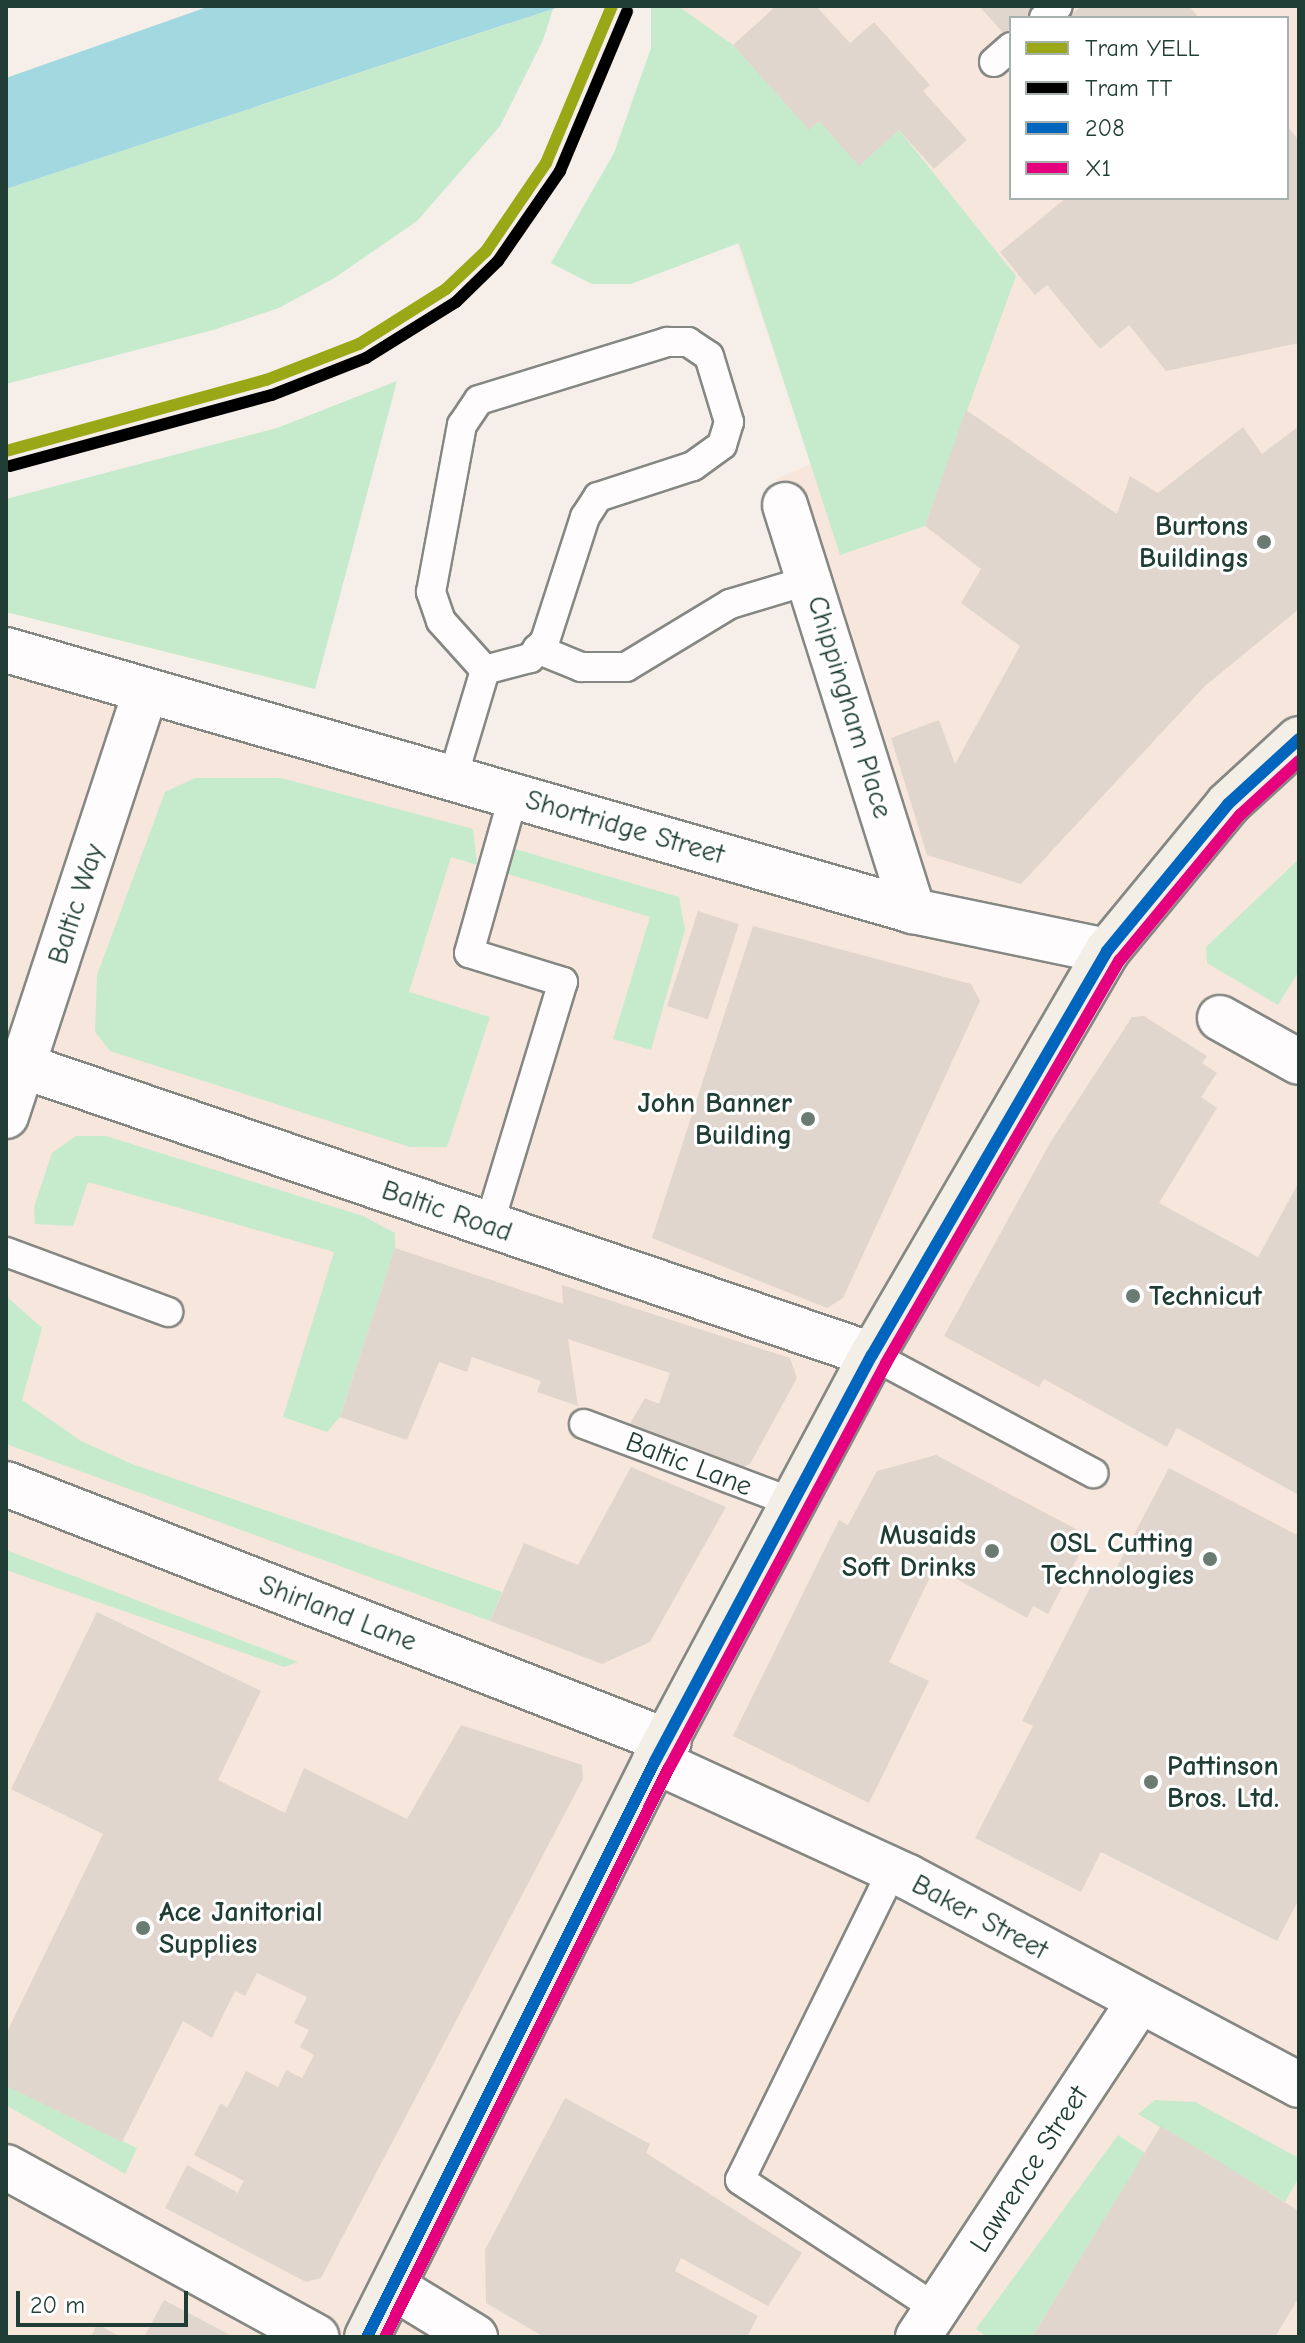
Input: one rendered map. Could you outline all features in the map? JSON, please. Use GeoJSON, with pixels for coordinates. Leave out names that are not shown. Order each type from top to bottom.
{"type":"FeatureCollection","features":[{"type":"Feature","properties":{"kind":"main road"},"geometry":{"type":"LineString","coordinates":[[367,2337],[395,2288],[662,1751],[872,1355],[1107,951],[1228,804],[1299,739]]}},
{"type":"Feature","properties":{"kind":"street","name":"Chippingham Place"},"geometry":{"type":"LineString","coordinates":[[785,505],[913,911]]}},
{"type":"Feature","properties":{"kind":"street","name":"Shortridge Street"},"geometry":{"type":"LineString","coordinates":[[6,650],[913,911],[1107,951]]}},
{"type":"Feature","properties":{"kind":"street","name":"Baltic Way"},"geometry":{"type":"LineString","coordinates":[[13,1087],[146,691]]}},
{"type":"Feature","properties":{"kind":"street"},"geometry":{"type":"LineString","coordinates":[[1220,1018],[1299,1062]]}},
{"type":"Feature","properties":{"kind":"street","name":"Baltic Road"},"geometry":{"type":"LineString","coordinates":[[13,1087],[489,1225],[872,1355]]}},
{"type":"Feature","properties":{"kind":"street","name":"Shirland Lane"},"geometry":{"type":"LineString","coordinates":[[6,1484],[662,1751]]}},
{"type":"Feature","properties":{"kind":"street","name":"Baker Street"},"geometry":{"type":"LineString","coordinates":[[662,1751],[1299,2085]]}},
{"type":"Feature","properties":{"kind":"street","name":"Lawrence Street"},"geometry":{"type":"LineString","coordinates":[[927,2323],[1139,2002]]}},
{"type":"Feature","properties":{"kind":"street"},"geometry":{"type":"LineString","coordinates":[[6,2167],[316,2337]]}},
{"type":"Feature","properties":{"kind":"street"},"geometry":{"type":"LineString","coordinates":[[395,2288],[475,2337]]}},
{"type":"Feature","properties":{"kind":"lane"},"geometry":{"type":"LineString","coordinates":[[667,342],[688,342],[709,356],[729,422],[722,445],[693,466],[598,497],[585,517],[545,641],[530,658],[485,670],[441,621],[431,592],[462,425],[479,400],[667,342]]}},
{"type":"Feature","properties":{"kind":"lane"},"geometry":{"type":"LineString","coordinates":[[537,649],[581,667],[626,667],[730,604],[810,580]]}},
{"type":"Feature","properties":{"kind":"lane"},"geometry":{"type":"LineString","coordinates":[[453,777],[485,670]]}},
{"type":"Feature","properties":{"kind":"lane"},"geometry":{"type":"LineString","coordinates":[[489,1225],[563,982],[469,953],[514,794]]}},
{"type":"Feature","properties":{"kind":"lane"},"geometry":{"type":"LineString","coordinates":[[6,1252],[168,1312]]}},
{"type":"Feature","properties":{"kind":"lane"},"geometry":{"type":"LineString","coordinates":[[872,1355],[1093,1473]]}},
{"type":"Feature","properties":{"kind":"lane","name":"Baltic Lane"},"geometry":{"type":"LineString","coordinates":[[584,1424],[794,1503]]}},
{"type":"Feature","properties":{"kind":"lane"},"geometry":{"type":"LineString","coordinates":[[892,1871],[740,2180],[927,2323]]}},
{"type":"Feature","properties":{"kind":"shaded area"},"geometry":{"type":"Polygon","coordinates":[[[658,6],[1299,6],[1299,2337],[6,2337],[6,650],[912,911],[776,479],[811,464],[658,6]]]}},
{"type":"Feature","properties":{"kind":"green space"},"geometry":{"type":"Polygon","coordinates":[[[651,6],[678,6],[733,45],[809,129],[819,121],[860,165],[899,130],[1016,276],[925,526],[840,555],[739,243],[631,284],[592,284],[551,263],[614,153],[651,48],[651,6]]]}},
{"type":"Feature","properties":{"kind":"green space"},"geometry":{"type":"Polygon","coordinates":[[[553,9],[543,40],[500,126],[417,221],[336,277],[279,308],[213,330],[6,384],[6,189],[553,9]]]}},
{"type":"Feature","properties":{"kind":"green space"},"geometry":{"type":"Polygon","coordinates":[[[397,381],[315,689],[6,612],[6,499],[277,428],[397,381]]]}},
{"type":"Feature","properties":{"kind":"green space"},"geometry":{"type":"Polygon","coordinates":[[[195,778],[281,778],[473,829],[477,865],[451,857],[409,992],[490,1017],[447,1147],[410,1147],[110,1051],[95,1032],[97,975],[165,792],[195,778]]]}},
{"type":"Feature","properties":{"kind":"green space"},"geometry":{"type":"Polygon","coordinates":[[[515,849],[679,897],[685,930],[651,1050],[613,1039],[650,917],[508,874],[515,849]]]}},
{"type":"Feature","properties":{"kind":"green space"},"geometry":{"type":"Polygon","coordinates":[[[1299,859],[1299,971],[1278,1005],[1207,963],[1206,947],[1299,859]]]}},
{"type":"Feature","properties":{"kind":"green space"},"geometry":{"type":"Polygon","coordinates":[[[76,1136],[106,1136],[363,1216],[395,1233],[395,1248],[340,1417],[327,1432],[283,1417],[334,1252],[88,1182],[73,1226],[35,1224],[34,1207],[52,1153],[76,1136]]]}},
{"type":"Feature","properties":{"kind":"green space"},"geometry":{"type":"Polygon","coordinates":[[[6,1296],[42,1328],[22,1400],[81,1441],[132,1464],[502,1592],[490,1621],[6,1444],[6,1296]]]}},
{"type":"Feature","properties":{"kind":"green space"},"geometry":{"type":"Polygon","coordinates":[[[6,1550],[298,1662],[284,1667],[6,1570],[6,1550]]]}},
{"type":"Feature","properties":{"kind":"green space"},"geometry":{"type":"Polygon","coordinates":[[[6,2086],[137,2148],[125,2174],[6,2105],[6,2086]]]}},
{"type":"Feature","properties":{"kind":"green space"},"geometry":{"type":"Polygon","coordinates":[[[1155,2100],[1195,2102],[1299,2158],[1299,2177],[1285,2202],[1138,2114],[1155,2100]]]}},
{"type":"Feature","properties":{"kind":"green space"},"geometry":{"type":"Polygon","coordinates":[[[1118,2135],[1145,2153],[1032,2337],[987,2337],[976,2329],[1118,2135]]]}},
{"type":"Feature","properties":{"kind":"water"},"geometry":{"type":"Polygon","coordinates":[[[210,6],[562,6],[6,189],[6,78],[210,6]]]}},
{"type":"Feature","properties":{"kind":"building"},"geometry":{"type":"Polygon","coordinates":[[[776,6],[816,6],[850,43],[874,22],[930,85],[923,91],[967,140],[934,169],[899,130],[859,166],[819,121],[809,130],[733,45],[776,6]]]}},
{"type":"Feature","properties":{"kind":"building"},"geometry":{"type":"Polygon","coordinates":[[[979,6],[1043,6],[1031,16],[1009,16],[1007,37],[979,6]]]}},
{"type":"Feature","properties":{"kind":"building"},"geometry":{"type":"Polygon","coordinates":[[[1082,6],[1189,6],[1197,16],[1070,16],[1082,6]]]}},
{"type":"Feature","properties":{"kind":"building"},"geometry":{"type":"Polygon","coordinates":[[[1289,128],[1299,140],[1299,343],[1166,371],[1129,325],[1100,349],[1047,285],[1035,295],[1000,252],[1064,200],[1289,200],[1289,128]]]}},
{"type":"Feature","properties":{"kind":"building"},"geometry":{"type":"Polygon","coordinates":[[[966,410],[1117,514],[1130,476],[1158,493],[1243,427],[1262,454],[1299,426],[1299,609],[1205,686],[1021,884],[927,855],[891,738],[939,720],[955,764],[1020,646],[961,603],[981,569],[925,526],[966,410]]]}},
{"type":"Feature","properties":{"kind":"building"},"geometry":{"type":"Polygon","coordinates":[[[698,911],[739,924],[708,1019],[667,1006],[698,911]]]}},
{"type":"Feature","properties":{"kind":"building","name":"John Banner Building"},"geometry":{"type":"Polygon","coordinates":[[[753,926],[971,984],[980,1001],[843,1298],[827,1308],[652,1238],[753,926]]]}},
{"type":"Feature","properties":{"kind":"building","name":"Technicut"},"geometry":{"type":"Polygon","coordinates":[[[1144,1016],[1207,1056],[1202,1063],[1217,1073],[1201,1097],[1217,1108],[1159,1203],[1258,1257],[1299,1182],[1299,1495],[1177,1428],[1167,1447],[1044,1379],[1039,1387],[944,1336],[1050,1143],[1132,1017],[1144,1016]]]}},
{"type":"Feature","properties":{"kind":"building"},"geometry":{"type":"Polygon","coordinates":[[[395,1248],[563,1304],[562,1285],[790,1358],[797,1378],[750,1464],[738,1469],[628,1427],[645,1398],[659,1404],[670,1373],[568,1339],[578,1406],[537,1392],[541,1381],[472,1357],[467,1372],[439,1362],[407,1440],[340,1417],[395,1248]]]}},
{"type":"Feature","properties":{"kind":"building"},"geometry":{"type":"Polygon","coordinates":[[[936,1455],[1089,1536],[1048,1614],[1033,1606],[1027,1618],[935,1567],[889,1662],[929,1681],[869,1803],[733,1736],[839,1520],[848,1525],[877,1471],[936,1455]]]}},
{"type":"Feature","properties":{"kind":"building"},"geometry":{"type":"Polygon","coordinates":[[[631,1467],[726,1507],[650,1642],[602,1664],[490,1621],[524,1543],[578,1565],[631,1467]]]}},
{"type":"Feature","properties":{"kind":"building","name":"Pattinson Bros. Ltd."},"geometry":{"type":"Polygon","coordinates":[[[1169,1468],[1299,1536],[1299,1899],[1277,1941],[1101,1852],[1081,1892],[975,1838],[1033,1726],[1022,1721],[1096,1576],[1109,1582],[1169,1468]]]}},
{"type":"Feature","properties":{"kind":"building"},"geometry":{"type":"Polygon","coordinates":[[[97,1612],[261,1691],[218,1780],[285,1813],[304,1768],[407,1819],[461,1725],[582,1765],[583,1779],[321,2278],[306,2282],[165,2208],[187,2165],[237,2192],[232,2202],[244,2181],[194,2155],[221,2103],[227,2108],[246,2071],[278,2087],[286,2070],[302,2078],[314,2055],[300,2047],[309,2030],[294,2023],[307,1997],[257,1973],[245,1996],[235,1991],[212,2038],[183,2021],[122,2142],[6,2086],[6,2034],[103,1834],[11,1789],[97,1612]]]}},
{"type":"Feature","properties":{"kind":"building"},"geometry":{"type":"Polygon","coordinates":[[[565,2098],[650,2144],[646,2153],[802,2253],[768,2306],[681,2258],[675,2271],[758,2316],[747,2337],[544,2337],[486,2303],[485,2250],[565,2098]]]}},
{"type":"Feature","properties":{"kind":"building"},"geometry":{"type":"Polygon","coordinates":[[[1161,2126],[1299,2211],[1299,2297],[1275,2337],[1032,2337],[1161,2126]]]}},
{"type":"Feature","properties":{"kind":"building"},"geometry":{"type":"Polygon","coordinates":[[[164,2300],[234,2337],[144,2337],[164,2300]]]}},
{"type":"Feature","properties":{"kind":"building"},"geometry":{"type":"Polygon","coordinates":[[[97,2324],[121,2337],[91,2337],[97,2324]]]}},
{"type":"Feature","properties":{"kind":"tram line","name":"YELL"},"geometry":{"type":"LineString","coordinates":[[6,451],[266,380],[359,344],[446,289],[486,251],[546,163],[612,6]]}},
{"type":"Feature","properties":{"kind":"tram line","name":"TT"},"geometry":{"type":"LineString","coordinates":[[10,466],[272,395],[366,358],[456,302],[498,261],[560,171],[627,12]]}},
{"type":"Feature","properties":{"kind":"transit line","name":"208"},"geometry":{"type":"LineString","coordinates":[[367,2337],[655,1761],[872,1355],[1107,951],[1228,804],[1299,739]]}},
{"type":"Feature","properties":{"kind":"transit line","name":"X1"},"geometry":{"type":"LineString","coordinates":[[385,2337],[669,1768],[886,1363],[1120,960],[1240,815],[1299,761]]}},
{"type":"Feature","properties":{"kind":"place","name":"Burtons Buildings"},"geometry":{"type":"Point","coordinates":[1264,542]}},
{"type":"Feature","properties":{"kind":"place","name":"John Banner Building"},"geometry":{"type":"Point","coordinates":[808,1119]}},
{"type":"Feature","properties":{"kind":"place","name":"Technicut"},"geometry":{"type":"Point","coordinates":[1133,1296]}},
{"type":"Feature","properties":{"kind":"place","name":"Musaids Soft Drinks"},"geometry":{"type":"Point","coordinates":[992,1551]}},
{"type":"Feature","properties":{"kind":"place","name":"OSL Cutting Technologies"},"geometry":{"type":"Point","coordinates":[1210,1559]}},
{"type":"Feature","properties":{"kind":"place","name":"Pattinson Bros. Ltd."},"geometry":{"type":"Point","coordinates":[1151,1782]}},
{"type":"Feature","properties":{"kind":"place","name":"Ace Janitorial Supplies"},"geometry":{"type":"Point","coordinates":[143,1928]}}]}
